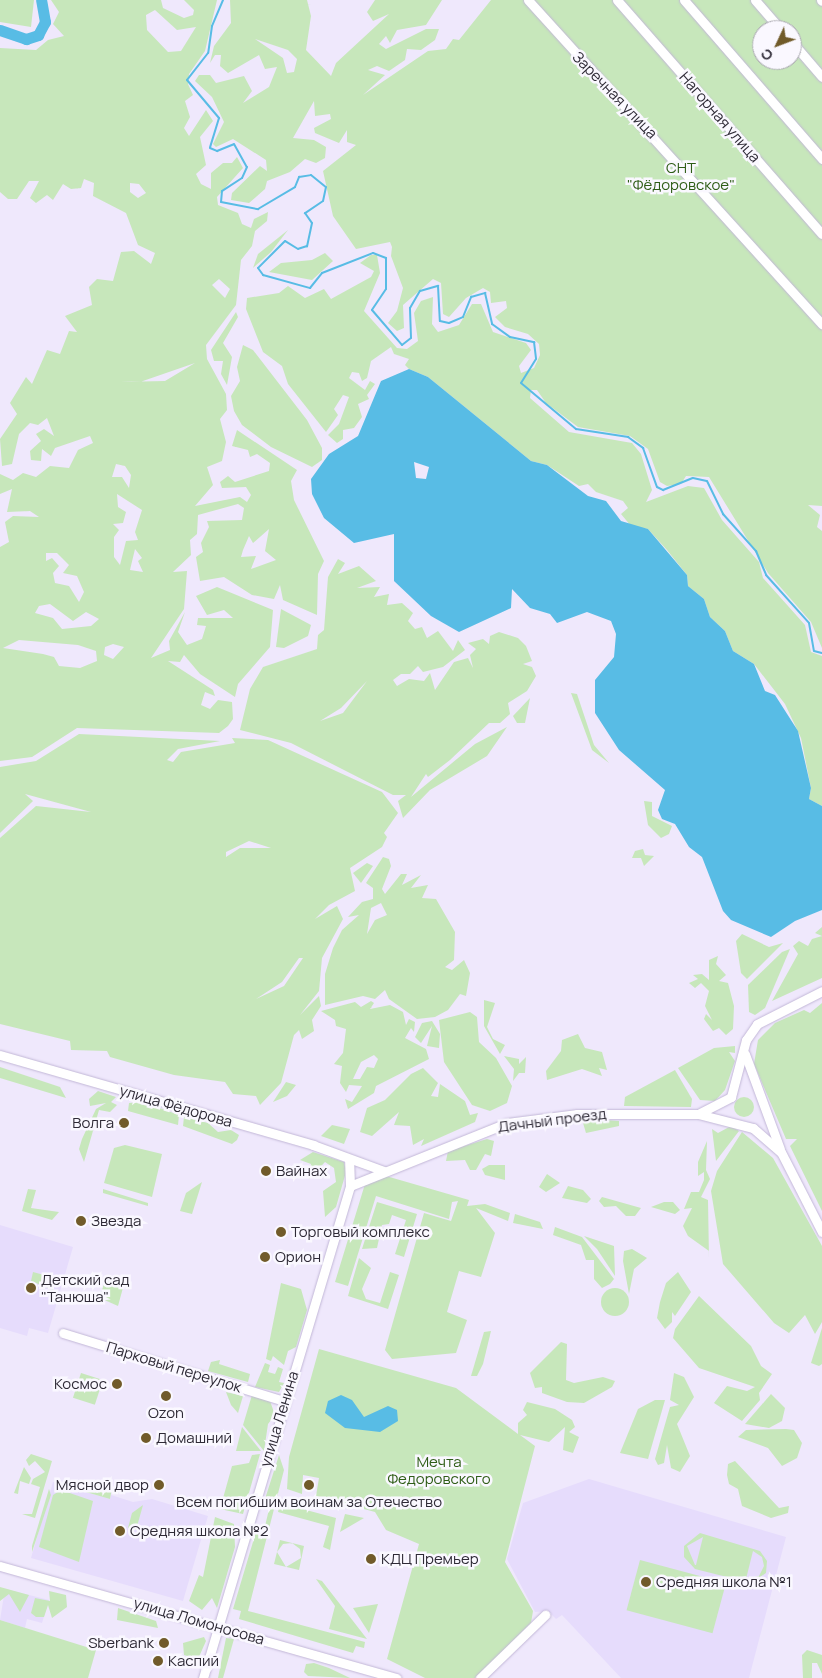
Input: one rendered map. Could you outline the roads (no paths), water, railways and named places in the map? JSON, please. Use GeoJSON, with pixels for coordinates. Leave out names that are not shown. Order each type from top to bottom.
{"type":"FeatureCollection","features":[{"type":"Feature","properties":{"kind":"street","name":"Заречная улица"},"geometry":{"type":"LineString","coordinates":[[528,0],[822,324]]}},
{"type":"Feature","properties":{"kind":"street","name":"Нагорная улица"},"geometry":{"type":"LineString","coordinates":[[617,0],[822,234]]}},
{"type":"Feature","properties":{"kind":"street"},"geometry":{"type":"LineString","coordinates":[[684,0],[822,159]]}},
{"type":"Feature","properties":{"kind":"street"},"geometry":{"type":"LineString","coordinates":[[755,0],[772,20]]}},
{"type":"Feature","properties":{"kind":"street"},"geometry":{"type":"LineString","coordinates":[[802,54],[822,77]]}},
{"type":"Feature","properties":{"kind":"street"},"geometry":{"type":"LineString","coordinates":[[698,1114],[730,1097],[744,1051],[757,1024],[822,992]]}},
{"type":"Feature","properties":{"kind":"street"},"geometry":{"type":"LineString","coordinates":[[744,1051],[781,1152],[822,1232]]}},
{"type":"Feature","properties":{"kind":"street","name":"улица Фёдорова"},"geometry":{"type":"LineString","coordinates":[[0,1056],[313,1146],[384,1171]]}},
{"type":"Feature","properties":{"kind":"street","name":"Дачный проезд"},"geometry":{"type":"LineString","coordinates":[[350,1186],[507,1123],[594,1114],[698,1114]]}},
{"type":"Feature","properties":{"kind":"street"},"geometry":{"type":"LineString","coordinates":[[698,1114],[753,1128],[781,1152]]}},
{"type":"Feature","properties":{"kind":"street","name":"улица Ленина"},"geometry":{"type":"LineString","coordinates":[[203,1678],[284,1401],[350,1186],[349,1160]]}},
{"type":"Feature","properties":{"kind":"street","name":"Парковый переулок"},"geometry":{"type":"LineString","coordinates":[[63,1333],[284,1401]]}},
{"type":"Feature","properties":{"kind":"street","name":"улица Ломоносова"},"geometry":{"type":"LineString","coordinates":[[0,1566],[397,1678]]}},
{"type":"Feature","properties":{"kind":"street"},"geometry":{"type":"LineString","coordinates":[[480,1678],[545,1615]]}},
{"type":"Feature","properties":{"kind":"water"},"geometry":{"type":"Polygon","coordinates":[[[409,369],[428,377],[531,461],[547,465],[588,496],[606,501],[621,521],[648,529],[687,575],[688,586],[704,599],[710,617],[725,631],[733,651],[754,664],[765,691],[775,695],[798,731],[811,788],[809,799],[822,806],[822,910],[795,921],[771,937],[731,920],[723,911],[702,857],[689,847],[675,824],[662,819],[658,810],[665,790],[619,750],[595,713],[595,680],[614,657],[616,634],[611,621],[587,612],[557,623],[550,614],[530,608],[512,589],[511,608],[459,632],[431,616],[394,581],[394,534],[354,543],[324,518],[312,494],[311,479],[329,454],[358,436],[381,381],[409,369]],[[414,462],[416,478],[426,479],[429,467],[414,462]]]}},
{"type":"Feature","properties":{"kind":"water"},"geometry":{"type":"Polygon","coordinates":[[[341,1395],[352,1400],[364,1417],[388,1406],[397,1410],[398,1421],[380,1432],[345,1428],[325,1413],[328,1401],[341,1395]]]}},
{"type":"Feature","properties":{"kind":"waterway"},"geometry":{"type":"LineString","coordinates":[[0,30],[26,39],[38,35],[45,22],[41,0]]}},
{"type":"Feature","properties":{"kind":"waterway"},"geometry":{"type":"LineString","coordinates":[[223,0],[212,26],[208,53],[187,80],[219,118],[210,148],[217,151],[234,144],[247,167],[242,178],[222,191],[221,202],[258,209],[295,187],[299,177],[311,175],[326,187],[323,201],[305,213],[312,223],[307,246],[298,249],[285,241],[258,268],[263,275],[310,288],[322,273],[373,253],[386,258],[386,289],[372,310],[402,345],[411,338],[410,308],[420,291],[438,286],[440,321],[449,323],[463,317],[471,297],[485,293],[492,324],[510,337],[534,342],[536,359],[521,383],[576,429],[628,437],[643,448],[657,487],[663,490],[693,478],[707,481],[723,514],[756,551],[766,575],[809,623],[814,651],[822,653]]}},
{"type":"Feature","properties":{"kind":"place","name":"Волга"},"geometry":{"type":"Point","coordinates":[124,1123]}},
{"type":"Feature","properties":{"kind":"place","name":"Вайнах"},"geometry":{"type":"Point","coordinates":[266,1171]}},
{"type":"Feature","properties":{"kind":"place","name":"Звезда"},"geometry":{"type":"Point","coordinates":[81,1221]}},
{"type":"Feature","properties":{"kind":"place","name":"Торговый комплекс"},"geometry":{"type":"Point","coordinates":[281,1232]}},
{"type":"Feature","properties":{"kind":"place","name":"Орион"},"geometry":{"type":"Point","coordinates":[265,1257]}},
{"type":"Feature","properties":{"kind":"place","name":"Детский сад \"Танюша\""},"geometry":{"type":"Point","coordinates":[31,1288]}},
{"type":"Feature","properties":{"kind":"place","name":"Космос"},"geometry":{"type":"Point","coordinates":[117,1384]}},
{"type":"Feature","properties":{"kind":"place","name":"Ozon"},"geometry":{"type":"Point","coordinates":[166,1396]}},
{"type":"Feature","properties":{"kind":"place","name":"Домашний"},"geometry":{"type":"Point","coordinates":[146,1438]}},
{"type":"Feature","properties":{"kind":"place","name":"Мясной двор"},"geometry":{"type":"Point","coordinates":[159,1485]}},
{"type":"Feature","properties":{"kind":"place","name":"Всем погибшим воинам за Отечество"},"geometry":{"type":"Point","coordinates":[309,1485]}},
{"type":"Feature","properties":{"kind":"place","name":"Средняя школа №2"},"geometry":{"type":"Point","coordinates":[120,1531]}},
{"type":"Feature","properties":{"kind":"place","name":"КДЦ Премьер"},"geometry":{"type":"Point","coordinates":[371,1559]}},
{"type":"Feature","properties":{"kind":"place","name":"Средняя школа №1"},"geometry":{"type":"Point","coordinates":[646,1582]}},
{"type":"Feature","properties":{"kind":"place","name":"Sberbank"},"geometry":{"type":"Point","coordinates":[164,1643]}},
{"type":"Feature","properties":{"kind":"place","name":"Каспий"},"geometry":{"type":"Point","coordinates":[158,1661]}},
{"type":"Feature","properties":{"kind":"park label","name":"СНТ \"Фёдоровское\""},"geometry":{"type":"Point","coordinates":[681,176]}},
{"type":"Feature","properties":{"kind":"park label","name":"Мечта Федоровского"},"geometry":{"type":"Point","coordinates":[439,1470]}}]}
